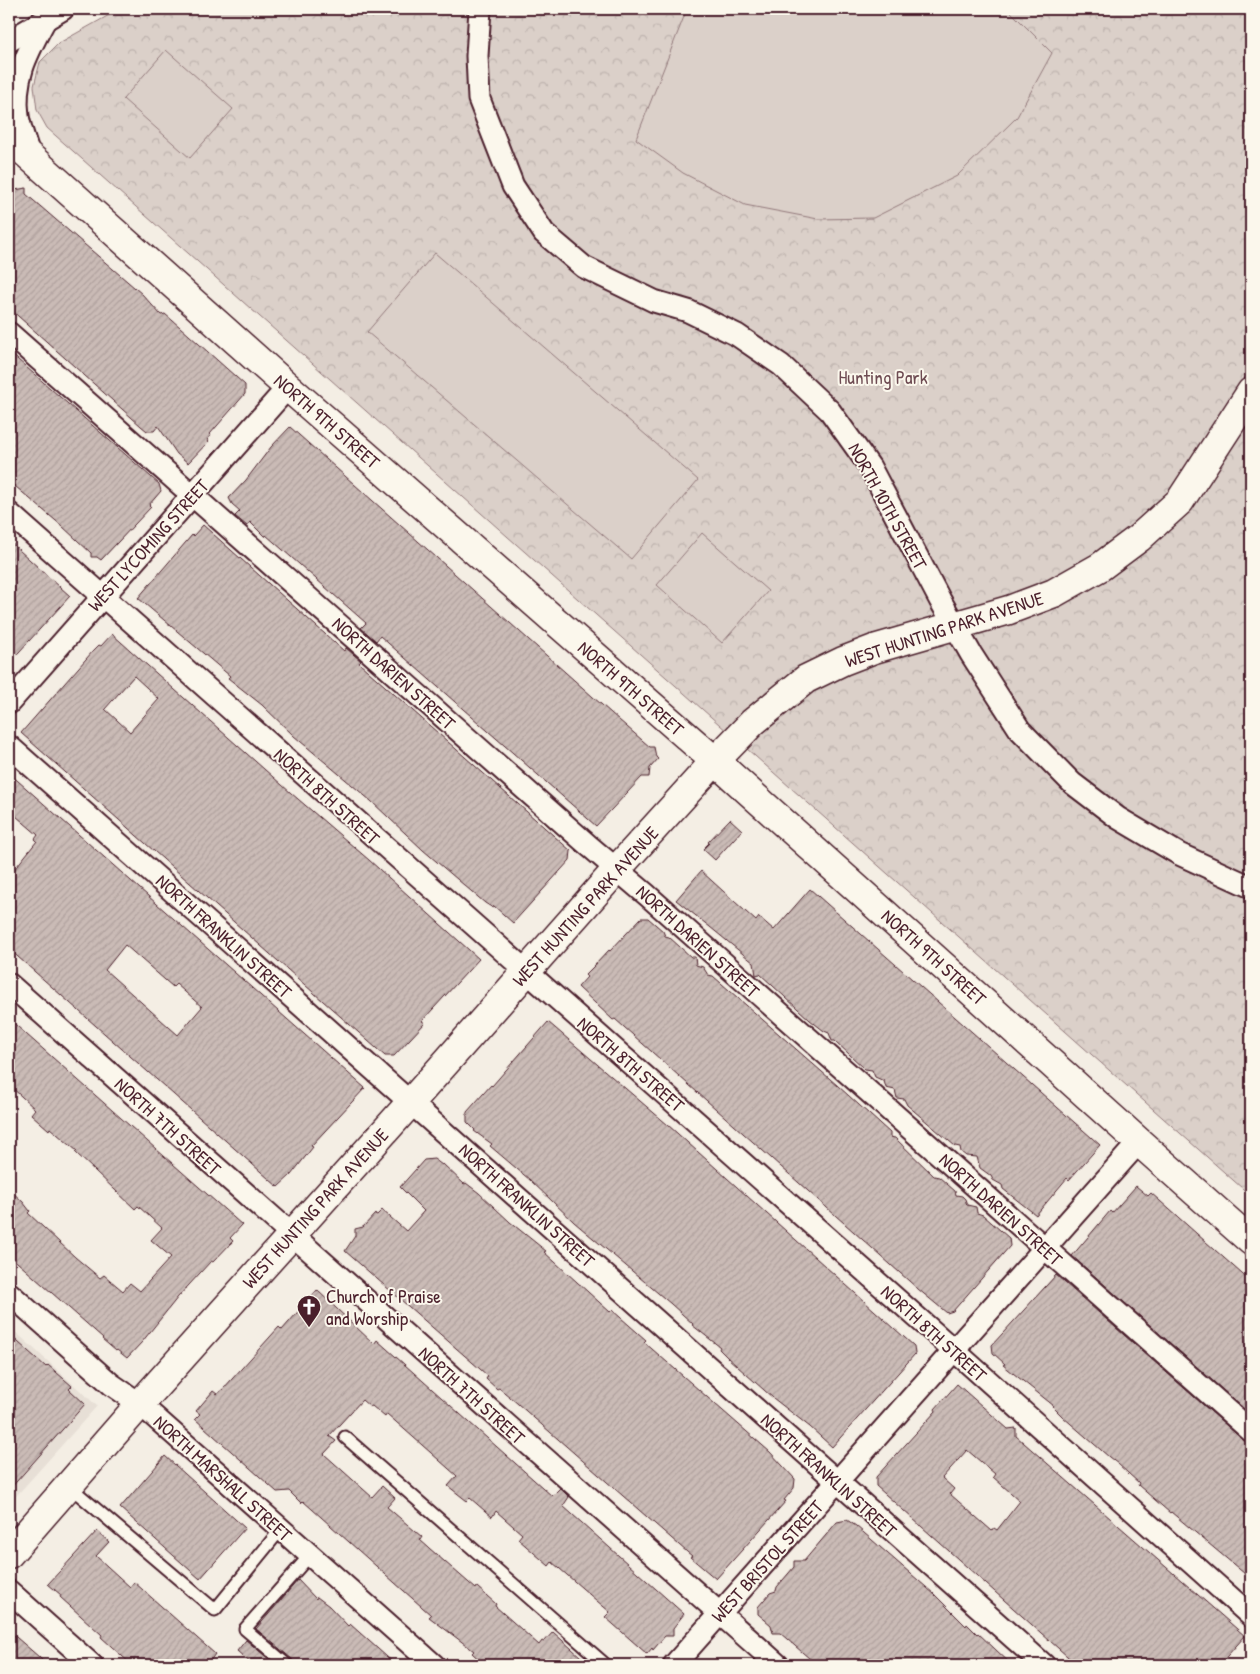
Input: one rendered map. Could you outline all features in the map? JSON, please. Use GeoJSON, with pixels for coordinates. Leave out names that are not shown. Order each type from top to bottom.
{"type":"FeatureCollection","features":[{"type":"Feature","properties":{"kind":"main road","name":"NORTH 9TH STREET"},"geometry":{"type":"LineString","coordinates":[[9,138],[288,387],[715,761],[1251,1241]]}},
{"type":"Feature","properties":{"kind":"main road","name":"WEST HUNTING PARK AVENUE"},"geometry":{"type":"LineString","coordinates":[[9,1554],[140,1404],[617,869],[715,761],[754,722],[806,679],[874,649],[1009,610],[1054,592],[1100,567],[1139,538],[1180,501],[1251,392]]}},
{"type":"Feature","properties":{"kind":"street"},"geometry":{"type":"LineString","coordinates":[[9,42],[63,9]]}},
{"type":"Feature","properties":{"kind":"street","name":"NORTH 10TH STREET"},"geometry":{"type":"LineString","coordinates":[[480,9],[477,56],[479,99],[513,186],[544,233],[584,267],[654,301],[688,311],[737,335],[781,365],[830,411],[870,467],[938,597],[970,652],[1020,730],[1072,782],[1118,818],[1171,850],[1251,887]]}},
{"type":"Feature","properties":{"kind":"street"},"geometry":{"type":"LineString","coordinates":[[30,157],[18,117],[17,86],[25,58],[45,20]]}},
{"type":"Feature","properties":{"kind":"street","name":"NORTH DARIEN STREET"},"geometry":{"type":"LineString","coordinates":[[9,333],[1251,1431]]}},
{"type":"Feature","properties":{"kind":"street","name":"WEST LYCOMING STREET"},"geometry":{"type":"LineString","coordinates":[[9,703],[288,387]]}},
{"type":"Feature","properties":{"kind":"street","name":"NORTH 8TH STREET"},"geometry":{"type":"LineString","coordinates":[[9,514],[1251,1616]]}},
{"type":"Feature","properties":{"kind":"street","name":"NORTH FRANKLIN STREET"},"geometry":{"type":"LineString","coordinates":[[9,746],[1044,1665]]}},
{"type":"Feature","properties":{"kind":"street","name":"NORTH 7TH STREET"},"geometry":{"type":"LineString","coordinates":[[9,984],[778,1665]]}},
{"type":"Feature","properties":{"kind":"street","name":"WEST BRISTOL STREET"},"geometry":{"type":"LineString","coordinates":[[674,1665],[1139,1142]]}},
{"type":"Feature","properties":{"kind":"street","name":"NORTH MARSHALL STREET"},"geometry":{"type":"LineString","coordinates":[[9,1293],[111,1384],[140,1404],[434,1665]]}},
{"type":"Feature","properties":{"kind":"street"},"geometry":{"type":"LineString","coordinates":[[9,1591],[92,1665]]}},
{"type":"Feature","properties":{"kind":"lane"},"geometry":{"type":"LineString","coordinates":[[345,1438],[606,1665]]}},
{"type":"Feature","properties":{"kind":"lane"},"geometry":{"type":"LineString","coordinates":[[69,1486],[215,1610],[281,1529]]}},
{"type":"Feature","properties":{"kind":"lane"},"geometry":{"type":"LineString","coordinates":[[287,1665],[245,1629],[310,1555]]}},
{"type":"Feature","properties":{"kind":"shaded area"},"geometry":{"type":"Polygon","coordinates":[[[9,1326],[97,1406],[9,1504],[9,1326]]]}},
{"type":"Feature","properties":{"kind":"green space","name":"Hunting Park"},"geometry":{"type":"Polygon","coordinates":[[[120,9],[1251,9],[1251,1196],[47,128],[37,110],[34,86],[40,62],[59,43],[120,9]]]}},
{"type":"Feature","properties":{"kind":"green space"},"geometry":{"type":"Polygon","coordinates":[[[687,9],[1008,9],[1052,53],[1017,117],[957,176],[873,218],[818,219],[745,205],[683,173],[636,139],[687,9]]]}},
{"type":"Feature","properties":{"kind":"green space"},"geometry":{"type":"Polygon","coordinates":[[[166,50],[233,109],[190,158],[123,99],[166,50]]]}},
{"type":"Feature","properties":{"kind":"green space"},"geometry":{"type":"Polygon","coordinates":[[[435,253],[698,480],[631,559],[367,332],[435,253]]]}},
{"type":"Feature","properties":{"kind":"green space"},"geometry":{"type":"Polygon","coordinates":[[[702,533],[768,591],[722,643],[657,585],[702,533]]]}},
{"type":"Feature","properties":{"kind":"green space"},"geometry":{"type":"Polygon","coordinates":[[[1251,706],[1251,797],[1245,796],[1251,706]]]}},
{"type":"Feature","properties":{"kind":"building"},"geometry":{"type":"Polygon","coordinates":[[[26,188],[26,194],[142,294],[161,315],[165,314],[245,385],[245,394],[210,434],[207,440],[209,441],[188,463],[177,454],[158,426],[154,431],[147,431],[9,308],[9,191],[26,188]]]}},
{"type":"Feature","properties":{"kind":"building"},"geometry":{"type":"Polygon","coordinates":[[[9,352],[159,484],[161,491],[149,505],[151,507],[101,560],[97,557],[91,557],[91,553],[62,526],[9,481],[9,403],[11,400],[9,397],[9,352]]]}},
{"type":"Feature","properties":{"kind":"building"},"geometry":{"type":"Polygon","coordinates":[[[290,427],[611,713],[650,747],[654,747],[658,759],[650,768],[649,777],[642,777],[596,826],[380,636],[376,641],[361,628],[366,623],[266,535],[265,537],[250,522],[247,526],[235,516],[240,511],[232,504],[229,498],[290,427]]]}},
{"type":"Feature","properties":{"kind":"building"},"geometry":{"type":"Polygon","coordinates":[[[203,525],[344,651],[346,648],[361,661],[359,663],[571,851],[570,860],[513,923],[494,906],[493,908],[485,903],[423,850],[371,801],[294,736],[262,705],[228,678],[230,676],[138,598],[192,535],[203,525]]]}},
{"type":"Feature","properties":{"kind":"building"},"geometry":{"type":"Polygon","coordinates":[[[9,541],[70,596],[9,663],[9,541]]]}},
{"type":"Feature","properties":{"kind":"building"},"geometry":{"type":"Polygon","coordinates":[[[112,634],[479,959],[422,1021],[425,1023],[394,1056],[385,1056],[21,733],[93,651],[99,645],[101,646],[112,634]],[[134,676],[105,709],[130,732],[159,699],[134,676]]]}},
{"type":"Feature","properties":{"kind":"building"},"geometry":{"type":"Polygon","coordinates":[[[9,773],[365,1088],[311,1146],[313,1147],[291,1175],[278,1187],[9,949],[9,876],[37,841],[35,839],[38,835],[9,810],[9,773]],[[125,945],[105,970],[178,1035],[202,1007],[176,984],[173,987],[125,945]]]}},
{"type":"Feature","properties":{"kind":"building"},"geometry":{"type":"Polygon","coordinates":[[[730,819],[742,830],[715,860],[703,849],[730,819]]]}},
{"type":"Feature","properties":{"kind":"building"},"geometry":{"type":"Polygon","coordinates":[[[701,871],[756,921],[759,917],[774,930],[810,889],[1100,1145],[1069,1180],[1067,1178],[1036,1215],[980,1168],[977,1157],[966,1156],[961,1152],[960,1147],[955,1146],[907,1105],[904,1099],[897,1098],[895,1090],[886,1088],[884,1081],[875,1077],[872,1070],[865,1069],[835,1041],[832,1041],[829,1033],[810,1020],[760,974],[756,975],[754,963],[676,900],[701,871]]]}},
{"type":"Feature","properties":{"kind":"building"},"geometry":{"type":"Polygon","coordinates":[[[641,918],[648,918],[663,931],[665,936],[669,937],[691,957],[695,957],[696,965],[703,967],[708,975],[713,976],[838,1086],[890,1133],[890,1137],[895,1138],[934,1176],[939,1177],[955,1191],[956,1195],[962,1196],[967,1205],[976,1207],[977,1213],[983,1215],[1009,1238],[1010,1246],[953,1311],[947,1313],[918,1289],[578,987],[587,977],[585,975],[641,918]]]}},
{"type":"Feature","properties":{"kind":"building"},"geometry":{"type":"Polygon","coordinates":[[[9,1019],[242,1225],[230,1238],[233,1241],[213,1262],[211,1261],[178,1297],[127,1358],[102,1339],[9,1255],[9,1189],[23,1202],[30,1211],[28,1213],[75,1257],[100,1278],[104,1275],[123,1291],[130,1283],[140,1291],[171,1257],[151,1240],[162,1228],[138,1206],[135,1209],[75,1152],[77,1151],[31,1114],[35,1109],[9,1085],[9,1019]]]}},
{"type":"Feature","properties":{"kind":"building"},"geometry":{"type":"Polygon","coordinates":[[[548,1022],[668,1125],[914,1346],[915,1354],[832,1447],[773,1398],[728,1358],[719,1349],[720,1347],[692,1325],[671,1304],[574,1222],[530,1180],[490,1146],[492,1144],[474,1131],[467,1122],[467,1112],[548,1022]]]}},
{"type":"Feature","properties":{"kind":"building"},"geometry":{"type":"Polygon","coordinates":[[[434,1159],[443,1164],[464,1184],[466,1183],[479,1193],[510,1222],[546,1251],[544,1252],[610,1312],[612,1310],[646,1340],[644,1342],[770,1452],[795,1479],[794,1488],[784,1500],[786,1501],[716,1579],[510,1397],[499,1388],[497,1389],[486,1379],[488,1376],[345,1251],[355,1236],[355,1229],[363,1227],[375,1214],[377,1215],[382,1210],[406,1231],[424,1211],[400,1187],[424,1160],[434,1159]]]}},
{"type":"Feature","properties":{"kind":"building"},"geometry":{"type":"Polygon","coordinates":[[[1136,1186],[1148,1196],[1151,1193],[1251,1282],[1251,1415],[1072,1256],[1110,1211],[1112,1213],[1136,1186]]]}},
{"type":"Feature","properties":{"kind":"building"},"geometry":{"type":"Polygon","coordinates":[[[1056,1275],[1243,1440],[1251,1443],[1251,1579],[1138,1485],[1139,1483],[1063,1417],[1054,1406],[1003,1365],[1005,1364],[993,1353],[992,1345],[1056,1275]]]}},
{"type":"Feature","properties":{"kind":"building"},"geometry":{"type":"Polygon","coordinates":[[[317,1290],[374,1344],[377,1340],[552,1496],[560,1488],[569,1497],[563,1506],[684,1614],[673,1628],[673,1636],[665,1636],[647,1654],[605,1617],[610,1612],[552,1562],[549,1566],[518,1539],[522,1534],[496,1511],[492,1517],[470,1498],[467,1501],[448,1486],[457,1476],[387,1414],[385,1417],[362,1400],[329,1436],[336,1441],[324,1454],[372,1497],[382,1486],[395,1498],[387,1507],[422,1537],[420,1540],[476,1589],[477,1587],[496,1604],[495,1606],[539,1645],[553,1632],[590,1665],[485,1665],[472,1653],[474,1651],[429,1617],[431,1615],[303,1501],[301,1503],[289,1491],[277,1492],[195,1419],[200,1414],[196,1411],[213,1391],[217,1394],[223,1389],[279,1327],[282,1330],[317,1290]]]}},
{"type":"Feature","properties":{"kind":"building"},"geometry":{"type":"Polygon","coordinates":[[[9,1334],[46,1367],[48,1365],[72,1386],[69,1389],[85,1404],[9,1490],[9,1334]]]}},
{"type":"Feature","properties":{"kind":"building"},"geometry":{"type":"Polygon","coordinates":[[[957,1384],[1008,1429],[1016,1428],[1016,1436],[1245,1636],[1219,1665],[1077,1665],[876,1486],[876,1477],[936,1411],[935,1409],[957,1384]],[[967,1450],[942,1478],[954,1489],[950,1494],[992,1531],[994,1528],[997,1530],[1020,1501],[993,1477],[995,1474],[967,1450]]]}},
{"type":"Feature","properties":{"kind":"building"},"geometry":{"type":"Polygon","coordinates":[[[165,1456],[245,1528],[200,1579],[120,1508],[165,1456]]]}},
{"type":"Feature","properties":{"kind":"building"},"geometry":{"type":"Polygon","coordinates":[[[847,1520],[934,1594],[966,1626],[967,1624],[978,1633],[1012,1665],[817,1665],[780,1633],[773,1633],[771,1625],[758,1614],[758,1607],[770,1593],[776,1591],[777,1587],[794,1567],[794,1561],[804,1561],[837,1522],[847,1520]]]}},
{"type":"Feature","properties":{"kind":"building"},"geometry":{"type":"Polygon","coordinates":[[[97,1531],[109,1542],[96,1556],[130,1587],[134,1582],[215,1654],[207,1665],[132,1665],[48,1584],[97,1531]]]}},
{"type":"Feature","properties":{"kind":"building"},"geometry":{"type":"Polygon","coordinates":[[[298,1580],[316,1599],[317,1597],[329,1606],[348,1626],[350,1624],[396,1665],[294,1665],[292,1659],[256,1629],[298,1580]]]}},
{"type":"Feature","properties":{"kind":"building"},"geometry":{"type":"Polygon","coordinates":[[[9,1631],[39,1657],[47,1665],[9,1665],[9,1631]]]}},
{"type":"Feature","properties":{"kind":"building"},"geometry":{"type":"Polygon","coordinates":[[[246,1640],[276,1665],[253,1665],[237,1651],[246,1640]]]}},
{"type":"Feature","properties":{"kind":"place","name":"Church of Praise and Worship"},"geometry":{"type":"Point","coordinates":[309,1328]}}]}
